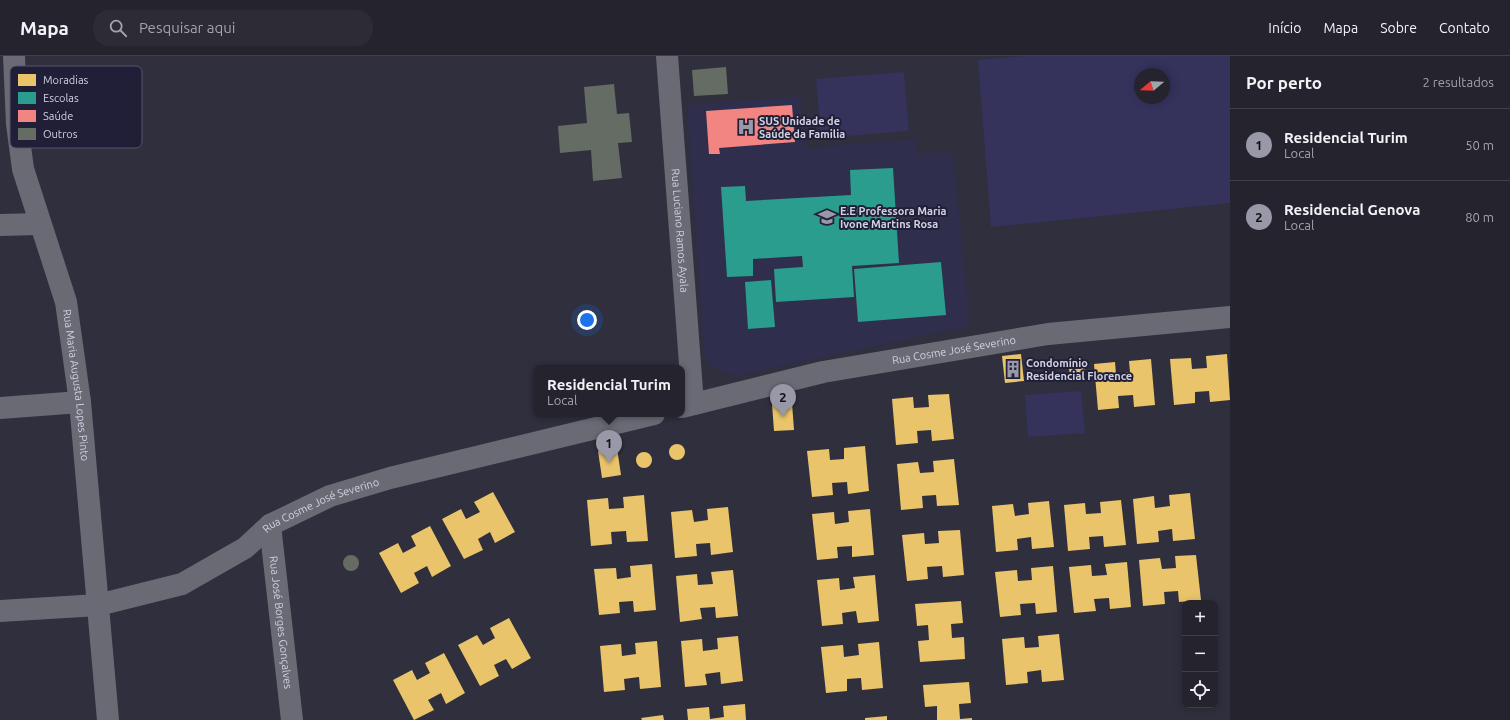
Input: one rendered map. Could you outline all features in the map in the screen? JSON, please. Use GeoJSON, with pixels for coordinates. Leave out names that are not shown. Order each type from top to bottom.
{"type":"FeatureCollection","features":[{"type":"Feature","properties":{"kind":"street","name":"Rua Maria Augusta Lopes Pinto"},"geometry":{"type":"LineString","coordinates":[[14,56],[14,66]]}},
{"type":"Feature","properties":{"kind":"street","name":"Rua Luciano Ramos Ayala"},"geometry":{"type":"LineString","coordinates":[[667,56],[688,406]]}},
{"type":"Feature","properties":{"kind":"street","name":"Rua Maria Augusta Lopes Pinto"},"geometry":{"type":"LineString","coordinates":[[20,148],[23,169],[66,302],[80,402],[108,720]]}},
{"type":"Feature","properties":{"kind":"street"},"geometry":{"type":"LineString","coordinates":[[0,226],[40,224]]}},
{"type":"Feature","properties":{"kind":"street","name":"Rua Cosme José Severino"},"geometry":{"type":"LineString","coordinates":[[688,406],[823,372],[1048,334],[1230,316]]}},
{"type":"Feature","properties":{"kind":"street"},"geometry":{"type":"LineString","coordinates":[[0,408],[80,402]]}},
{"type":"Feature","properties":{"kind":"street","name":"Rua Cosme José Severino"},"geometry":{"type":"LineString","coordinates":[[0,611],[98,605],[182,584],[245,548],[270,524],[330,496],[390,478],[642,417]]}},
{"type":"Feature","properties":{"kind":"street","name":"Rua José Borges Gonçalves"},"geometry":{"type":"LineString","coordinates":[[270,524],[292,720]]}},
{"type":"Feature","properties":{"kind":"shaded area"},"geometry":{"type":"Polygon","coordinates":[[[1024,56],[1230,56],[1230,203],[991,227],[978,60],[1024,56]]]}},
{"type":"Feature","properties":{"kind":"shaded area"},"geometry":{"type":"Polygon","coordinates":[[[904,72],[909,131],[821,138],[816,79],[904,72]]]}},
{"type":"Feature","properties":{"kind":"shaded area","name":"E.E Professora Maria Ivone Martins Rosa"},"geometry":{"type":"Polygon","coordinates":[[[800,96],[805,148],[916,139],[917,153],[953,152],[970,326],[735,376],[714,368],[708,363],[704,354],[687,105],[800,96]]]}},
{"type":"Feature","properties":{"kind":"shaded area"},"geometry":{"type":"Polygon","coordinates":[[[1081,391],[1085,433],[1028,437],[1025,395],[1081,391]]]}},
{"type":"Feature","properties":{"kind":"building: Moradias","name":"Condomínio Residencial Florence"},"geometry":{"type":"Polygon","coordinates":[[[1021,354],[1024,381],[1005,383],[1002,356],[1021,354]]]}},
{"type":"Feature","properties":{"kind":"building: Moradias"},"geometry":{"type":"Polygon","coordinates":[[[1227,354],[1230,400],[1210,402],[1209,391],[1195,392],[1195,403],[1174,405],[1170,359],[1191,358],[1192,369],[1207,368],[1206,356],[1227,354]]]}},
{"type":"Feature","properties":{"kind":"building: Moradias"},"geometry":{"type":"Polygon","coordinates":[[[1151,359],[1155,405],[1134,407],[1133,395],[1118,396],[1119,408],[1098,410],[1094,364],[1115,362],[1116,374],[1130,372],[1129,361],[1151,359]]]}},
{"type":"Feature","properties":{"kind":"building: Moradias"},"geometry":{"type":"Polygon","coordinates":[[[1077,361],[1083,363],[1085,369],[1083,375],[1077,377],[1071,375],[1069,369],[1071,363],[1077,361]]]}},
{"type":"Feature","properties":{"kind":"building: Moradias"},"geometry":{"type":"Polygon","coordinates":[[[949,394],[954,439],[932,441],[931,430],[917,431],[918,443],[896,445],[892,399],[913,397],[914,408],[929,407],[928,395],[949,394]]]}},
{"type":"Feature","properties":{"kind":"building: Moradias"},"geometry":{"type":"Polygon","coordinates":[[[792,403],[794,430],[774,431],[772,404],[792,403]]]}},
{"type":"Feature","properties":{"kind":"building: Moradias"},"geometry":{"type":"Polygon","coordinates":[[[677,444],[683,446],[685,452],[683,458],[677,460],[671,458],[669,452],[671,446],[677,444]]]}},
{"type":"Feature","properties":{"kind":"building: Moradias"},"geometry":{"type":"Polygon","coordinates":[[[865,446],[869,491],[848,494],[847,482],[832,483],[833,495],[812,497],[807,451],[829,449],[830,460],[844,459],[844,448],[865,446]]]}},
{"type":"Feature","properties":{"kind":"building: Moradias"},"geometry":{"type":"Polygon","coordinates":[[[617,448],[621,475],[602,478],[598,451],[617,448]]]}},
{"type":"Feature","properties":{"kind":"building: Moradias"},"geometry":{"type":"Polygon","coordinates":[[[644,452],[650,454],[652,460],[650,466],[644,468],[638,466],[636,460],[638,454],[644,452]]]}},
{"type":"Feature","properties":{"kind":"building: Moradias"},"geometry":{"type":"Polygon","coordinates":[[[954,459],[959,505],[937,506],[936,495],[922,496],[923,508],[901,510],[897,464],[918,462],[920,473],[934,472],[933,461],[954,459]]]}},
{"type":"Feature","properties":{"kind":"building: Moradias"},"geometry":{"type":"Polygon","coordinates":[[[493,492],[515,532],[495,543],[490,532],[478,539],[483,550],[464,559],[442,519],[461,509],[466,519],[480,512],[474,502],[493,492]]]}},
{"type":"Feature","properties":{"kind":"building: Moradias"},"geometry":{"type":"Polygon","coordinates":[[[1190,493],[1195,539],[1173,541],[1172,529],[1158,531],[1159,542],[1137,544],[1133,499],[1154,496],[1155,508],[1170,506],[1169,495],[1190,493]]]}},
{"type":"Feature","properties":{"kind":"building: Moradias"},"geometry":{"type":"Polygon","coordinates":[[[644,495],[648,541],[627,542],[626,531],[611,532],[612,544],[591,546],[587,500],[608,498],[609,509],[624,508],[623,497],[644,495]]]}},
{"type":"Feature","properties":{"kind":"building: Moradias"},"geometry":{"type":"Polygon","coordinates":[[[1121,500],[1126,545],[1104,547],[1103,536],[1089,537],[1090,549],[1068,551],[1064,505],[1085,503],[1086,514],[1101,513],[1100,502],[1121,500]]]}},
{"type":"Feature","properties":{"kind":"building: Moradias"},"geometry":{"type":"Polygon","coordinates":[[[1049,501],[1054,547],[1032,549],[1031,537],[1017,539],[1018,550],[996,552],[992,506],[1013,504],[1015,516],[1029,514],[1028,503],[1049,501]]]}},
{"type":"Feature","properties":{"kind":"building: Moradias"},"geometry":{"type":"Polygon","coordinates":[[[728,507],[733,552],[711,555],[710,543],[696,544],[697,556],[675,558],[671,512],[692,510],[694,522],[708,520],[707,509],[728,507]]]}},
{"type":"Feature","properties":{"kind":"building: Moradias"},"geometry":{"type":"Polygon","coordinates":[[[870,509],[874,555],[852,557],[852,546],[837,547],[838,558],[817,560],[812,514],[834,512],[835,524],[849,522],[848,511],[870,509]]]}},
{"type":"Feature","properties":{"kind":"building: Moradias"},"geometry":{"type":"Polygon","coordinates":[[[430,526],[451,566],[432,577],[427,566],[414,573],[419,583],[401,593],[379,553],[398,543],[403,553],[416,546],[411,536],[430,526]]]}},
{"type":"Feature","properties":{"kind":"building: Moradias"},"geometry":{"type":"Polygon","coordinates":[[[960,530],[964,575],[943,577],[942,566],[927,567],[928,579],[907,581],[902,535],[924,533],[925,544],[939,543],[938,531],[960,530]]]}},
{"type":"Feature","properties":{"kind":"building: Moradias"},"geometry":{"type":"Polygon","coordinates":[[[1196,555],[1201,600],[1182,600],[1182,602],[1179,602],[1178,591],[1164,592],[1165,604],[1143,606],[1139,560],[1160,558],[1162,569],[1176,568],[1175,556],[1196,555]]]}},
{"type":"Feature","properties":{"kind":"building: Moradias"},"geometry":{"type":"Polygon","coordinates":[[[1127,562],[1131,607],[1110,609],[1109,598],[1094,599],[1096,611],[1074,613],[1069,567],[1091,565],[1092,576],[1107,575],[1105,564],[1127,562]]]}},
{"type":"Feature","properties":{"kind":"building: Moradias"},"geometry":{"type":"Polygon","coordinates":[[[652,564],[656,610],[634,612],[633,601],[619,602],[620,613],[599,615],[594,569],[616,568],[617,579],[631,577],[630,566],[652,564]]]}},
{"type":"Feature","properties":{"kind":"building: Moradias"},"geometry":{"type":"Polygon","coordinates":[[[1053,566],[1057,612],[1036,614],[1035,603],[1020,604],[1021,615],[1000,617],[995,572],[1017,570],[1018,581],[1032,580],[1031,568],[1053,566]]]}},
{"type":"Feature","properties":{"kind":"building: Moradias"},"geometry":{"type":"Polygon","coordinates":[[[733,570],[738,616],[716,618],[715,607],[700,608],[702,619],[680,622],[676,576],[697,574],[698,585],[713,584],[711,572],[733,570]]]}},
{"type":"Feature","properties":{"kind":"building: Moradias"},"geometry":{"type":"Polygon","coordinates":[[[875,575],[879,621],[858,623],[856,611],[842,613],[843,624],[822,626],[817,580],[839,578],[840,590],[855,588],[853,577],[875,575]]]}},
{"type":"Feature","properties":{"kind":"building: Moradias"},"geometry":{"type":"Polygon","coordinates":[[[961,601],[963,623],[951,624],[952,638],[964,637],[965,659],[920,662],[918,641],[929,640],[928,625],[917,626],[915,604],[961,601]]]}},
{"type":"Feature","properties":{"kind":"building: Moradias"},"geometry":{"type":"Polygon","coordinates":[[[509,618],[531,658],[512,669],[506,659],[494,665],[499,676],[480,686],[458,645],[477,635],[483,645],[495,638],[490,628],[509,618]]]}},
{"type":"Feature","properties":{"kind":"building: Moradias"},"geometry":{"type":"Polygon","coordinates":[[[1059,634],[1064,680],[1042,682],[1041,670],[1027,672],[1028,683],[1006,685],[1002,639],[1024,637],[1025,648],[1039,647],[1038,636],[1059,634]]]}},
{"type":"Feature","properties":{"kind":"building: Moradias"},"geometry":{"type":"Polygon","coordinates":[[[738,636],[743,681],[721,684],[720,672],[705,674],[707,685],[685,687],[681,641],[702,639],[703,651],[718,649],[717,638],[738,636]]]}},
{"type":"Feature","properties":{"kind":"building: Moradias"},"geometry":{"type":"Polygon","coordinates":[[[657,641],[661,687],[640,689],[639,677],[624,679],[625,690],[604,692],[600,646],[621,644],[622,656],[636,654],[635,643],[657,641]]]}},
{"type":"Feature","properties":{"kind":"building: Moradias"},"geometry":{"type":"Polygon","coordinates":[[[879,642],[883,688],[862,690],[861,678],[847,679],[847,691],[826,693],[821,647],[843,645],[844,657],[859,655],[858,644],[879,642]]]}},
{"type":"Feature","properties":{"kind":"building: Moradias"},"geometry":{"type":"Polygon","coordinates":[[[444,653],[465,693],[446,704],[441,693],[428,700],[434,710],[414,720],[393,680],[412,670],[417,680],[430,673],[425,663],[444,653]]]}},
{"type":"Feature","properties":{"kind":"building: Moradias"},"geometry":{"type":"Polygon","coordinates":[[[969,682],[971,703],[959,704],[960,719],[972,718],[972,720],[937,720],[937,706],[925,707],[923,685],[969,682]]]}},
{"type":"Feature","properties":{"kind":"building: Moradias"},"geometry":{"type":"Polygon","coordinates":[[[745,704],[746,720],[688,720],[687,709],[709,707],[710,719],[724,717],[723,706],[745,704]]]}},
{"type":"Feature","properties":{"kind":"building: Moradias"},"geometry":{"type":"Polygon","coordinates":[[[663,715],[664,720],[642,720],[641,718],[663,715]]]}},
{"type":"Feature","properties":{"kind":"building: Moradias"},"geometry":{"type":"Polygon","coordinates":[[[887,716],[887,720],[865,720],[865,718],[887,716]]]}},
{"type":"Feature","properties":{"kind":"building: Escolas"},"geometry":{"type":"Polygon","coordinates":[[[893,168],[899,263],[852,266],[854,297],[776,302],[774,269],[803,267],[802,256],[753,259],[753,276],[727,277],[721,187],[745,186],[746,201],[851,195],[850,170],[893,168]]]}},
{"type":"Feature","properties":{"kind":"building: Escolas"},"geometry":{"type":"Polygon","coordinates":[[[941,262],[946,315],[858,322],[854,269],[941,262]]]}},
{"type":"Feature","properties":{"kind":"building: Escolas"},"geometry":{"type":"Polygon","coordinates":[[[771,280],[775,327],[748,329],[745,282],[771,280]]]}},
{"type":"Feature","properties":{"kind":"building: Saúde"},"geometry":{"type":"Polygon","coordinates":[[[792,105],[795,142],[719,148],[720,154],[709,154],[706,111],[792,105]]]}},
{"type":"Feature","properties":{"kind":"building: Outros"},"geometry":{"type":"Polygon","coordinates":[[[726,67],[728,94],[694,96],[692,70],[726,67]]]}},
{"type":"Feature","properties":{"kind":"building: Outros"},"geometry":{"type":"Polygon","coordinates":[[[614,84],[617,114],[629,113],[632,142],[618,143],[622,178],[593,181],[591,150],[560,153],[558,126],[587,123],[584,87],[614,84]]]}},
{"type":"Feature","properties":{"kind":"building: Outros"},"geometry":{"type":"Polygon","coordinates":[[[351,555],[357,557],[359,563],[357,569],[351,571],[345,569],[343,563],[345,557],[351,555]]]}},
{"type":"Feature","properties":{"kind":"place","name":"SUS Unidade de Saúde da Familia"},"geometry":{"type":"Point","coordinates":[746,127]}},
{"type":"Feature","properties":{"kind":"place","name":"E.E Professora Maria Ivone Martins Rosa"},"geometry":{"type":"Point","coordinates":[827,217]}},
{"type":"Feature","properties":{"kind":"place","name":"Condomínio Residencial Florence"},"geometry":{"type":"Point","coordinates":[1013,369]}},
{"type":"Feature","properties":{"kind":"place","name":"Residencial Genova"},"geometry":{"type":"Point","coordinates":[783,417]}},
{"type":"Feature","properties":{"kind":"place","name":"Residencial Turim"},"geometry":{"type":"Point","coordinates":[609,463]}}]}
